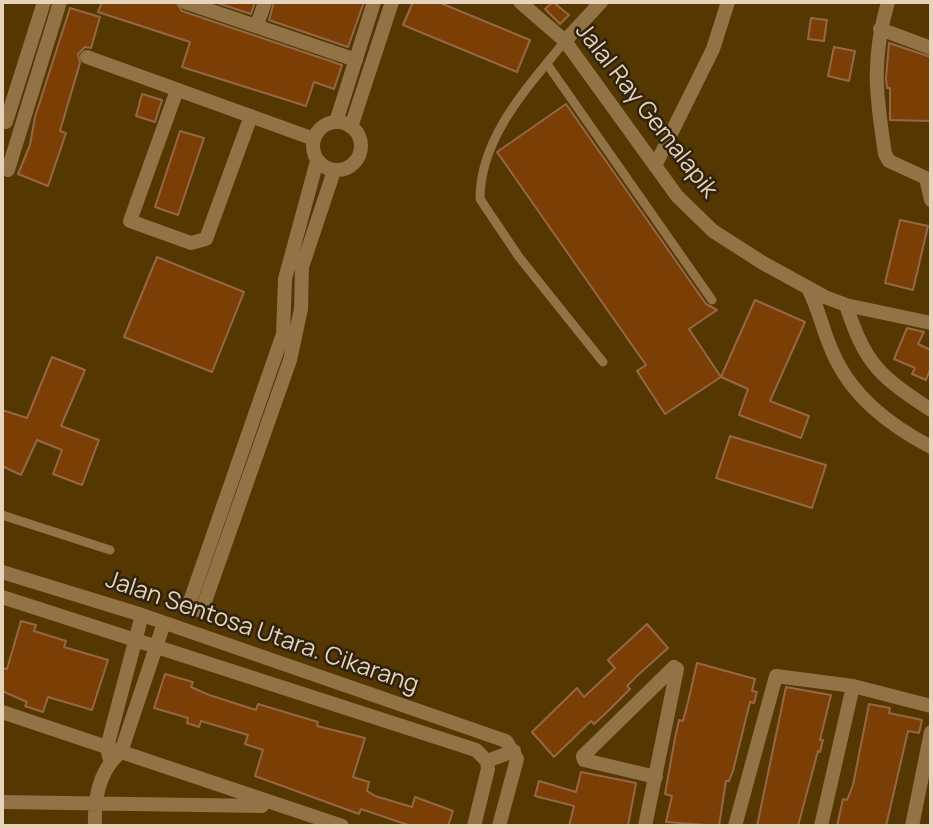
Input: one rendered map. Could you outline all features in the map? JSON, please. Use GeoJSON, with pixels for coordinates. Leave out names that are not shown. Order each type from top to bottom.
{"type":"FeatureCollection","features":[{"type":"Feature","properties":{"kind":"street"},"geometry":{"type":"LineString","coordinates":[[6,122],[44,2]]}},
{"type":"Feature","properties":{"kind":"street"},"geometry":{"type":"LineString","coordinates":[[8,170],[60,2]]}},
{"type":"Feature","properties":{"kind":"street"},"geometry":{"type":"LineString","coordinates":[[185,2],[356,60]]}},
{"type":"Feature","properties":{"kind":"street"},"geometry":{"type":"LineString","coordinates":[[257,25],[265,2]]}},
{"type":"Feature","properties":{"kind":"street"},"geometry":{"type":"LineString","coordinates":[[336,122],[374,2]]}},
{"type":"Feature","properties":{"kind":"street"},"geometry":{"type":"LineString","coordinates":[[351,127],[393,2]]}},
{"type":"Feature","properties":{"kind":"street","name":"Jalal Ray Gemalapik"},"geometry":{"type":"LineString","coordinates":[[520,2],[565,41],[677,196],[713,231],[809,290],[846,305],[931,323]]}},
{"type":"Feature","properties":{"kind":"street"},"geometry":{"type":"LineString","coordinates":[[565,41],[601,2]]}},
{"type":"Feature","properties":{"kind":"street"},"geometry":{"type":"LineString","coordinates":[[655,166],[713,49],[728,2]]}},
{"type":"Feature","properties":{"kind":"street"},"geometry":{"type":"LineString","coordinates":[[888,2],[880,29],[874,71],[886,154],[890,161],[928,179],[931,200]]}},
{"type":"Feature","properties":{"kind":"street"},"geometry":{"type":"LineString","coordinates":[[880,29],[931,48]]}},
{"type":"Feature","properties":{"kind":"street"},"geometry":{"type":"LineString","coordinates":[[87,57],[314,139]]}},
{"type":"Feature","properties":{"kind":"street"},"geometry":{"type":"LineString","coordinates":[[177,90],[130,221],[191,243],[206,239],[251,116]]}},
{"type":"Feature","properties":{"kind":"street"},"geometry":{"type":"LineString","coordinates":[[336,122],[351,127],[360,138],[361,152],[348,168],[334,171],[317,161],[314,139],[320,129],[336,122]]}},
{"type":"Feature","properties":{"kind":"street"},"geometry":{"type":"LineString","coordinates":[[317,161],[284,290],[286,315],[283,334],[188,607],[197,611],[202,610],[290,360],[302,309],[302,267],[334,171]]}},
{"type":"Feature","properties":{"kind":"street"},"geometry":{"type":"LineString","coordinates":[[284,290],[300,291]]}},
{"type":"Feature","properties":{"kind":"street"},"geometry":{"type":"LineString","coordinates":[[809,290],[822,317],[831,349],[848,383],[897,428],[931,447]]}},
{"type":"Feature","properties":{"kind":"street"},"geometry":{"type":"LineString","coordinates":[[846,305],[863,347],[884,378],[931,410]]}},
{"type":"Feature","properties":{"kind":"street","name":"Jalan Sentosa Utara. Cikarang"},"geometry":{"type":"LineString","coordinates":[[2,572],[142,615],[510,746]]}},
{"type":"Feature","properties":{"kind":"street","name":"Jalan Sentosa Utara. Cikarang"},"geometry":{"type":"LineString","coordinates":[[2,597],[476,750],[487,769]]}},
{"type":"Feature","properties":{"kind":"street"},"geometry":{"type":"LineString","coordinates":[[113,754],[134,641],[142,615]]}},
{"type":"Feature","properties":{"kind":"street"},"geometry":{"type":"LineString","coordinates":[[95,826],[94,802],[164,623]]}},
{"type":"Feature","properties":{"kind":"street"},"geometry":{"type":"LineString","coordinates":[[645,826],[656,777],[677,669],[674,667],[583,756],[584,760],[656,777]]}},
{"type":"Feature","properties":{"kind":"street"},"geometry":{"type":"LineString","coordinates":[[735,826],[776,676],[853,686],[931,706]]}},
{"type":"Feature","properties":{"kind":"street"},"geometry":{"type":"LineString","coordinates":[[821,826],[853,686]]}},
{"type":"Feature","properties":{"kind":"street"},"geometry":{"type":"LineString","coordinates":[[2,712],[113,754],[342,826]]}},
{"type":"Feature","properties":{"kind":"street"},"geometry":{"type":"LineString","coordinates":[[912,826],[931,732]]}},
{"type":"Feature","properties":{"kind":"street"},"geometry":{"type":"LineString","coordinates":[[474,826],[487,769],[510,746],[516,759],[499,826]]}},
{"type":"Feature","properties":{"kind":"street"},"geometry":{"type":"LineString","coordinates":[[2,802],[274,806]]}},
{"type":"Feature","properties":{"kind":"lane"},"geometry":{"type":"LineString","coordinates":[[565,41],[514,104],[483,164],[480,199],[519,257],[603,362]]}},
{"type":"Feature","properties":{"kind":"lane"},"geometry":{"type":"LineString","coordinates":[[547,64],[712,300]]}},
{"type":"Feature","properties":{"kind":"lane"},"geometry":{"type":"LineString","coordinates":[[2,515],[110,550]]}},
{"type":"Feature","properties":{"kind":"building"},"geometry":{"type":"Polygon","coordinates":[[[102,2],[176,2],[182,11],[342,65],[334,89],[314,82],[306,106],[182,67],[190,42],[98,12],[102,2]]]}},
{"type":"Feature","properties":{"kind":"building"},"geometry":{"type":"Polygon","coordinates":[[[214,2],[255,2],[251,14],[214,2]]]}},
{"type":"Feature","properties":{"kind":"building"},"geometry":{"type":"Polygon","coordinates":[[[274,2],[364,2],[348,47],[269,20],[274,2]]]}},
{"type":"Feature","properties":{"kind":"building"},"geometry":{"type":"Polygon","coordinates":[[[413,2],[438,2],[530,40],[517,72],[403,25],[413,2]]]}},
{"type":"Feature","properties":{"kind":"building"},"geometry":{"type":"Polygon","coordinates":[[[553,2],[569,15],[560,24],[545,9],[553,2]]]}},
{"type":"Feature","properties":{"kind":"building"},"geometry":{"type":"Polygon","coordinates":[[[70,8],[100,17],[91,48],[85,47],[78,54],[80,63],[60,131],[66,133],[48,186],[18,174],[30,145],[35,117],[70,8]]]}},
{"type":"Feature","properties":{"kind":"building"},"geometry":{"type":"Polygon","coordinates":[[[811,18],[827,20],[824,41],[808,39],[811,18]]]}},
{"type":"Feature","properties":{"kind":"building"},"geometry":{"type":"Polygon","coordinates":[[[889,43],[931,57],[931,121],[890,120],[890,88],[887,88],[886,78],[889,43]]]}},
{"type":"Feature","properties":{"kind":"building"},"geometry":{"type":"Polygon","coordinates":[[[834,47],[855,51],[849,81],[828,76],[834,47]]]}},
{"type":"Feature","properties":{"kind":"building"},"geometry":{"type":"Polygon","coordinates":[[[142,94],[162,100],[155,122],[136,116],[142,94]]]}},
{"type":"Feature","properties":{"kind":"building"},"geometry":{"type":"Polygon","coordinates":[[[566,104],[706,304],[717,310],[689,329],[721,377],[665,414],[637,371],[646,365],[497,152],[566,104]]]}},
{"type":"Feature","properties":{"kind":"building"},"geometry":{"type":"Polygon","coordinates":[[[180,131],[204,138],[178,215],[155,207],[180,131]]]}},
{"type":"Feature","properties":{"kind":"building"},"geometry":{"type":"Polygon","coordinates":[[[900,220],[928,226],[913,290],[885,283],[900,220]]]}},
{"type":"Feature","properties":{"kind":"building"},"geometry":{"type":"Polygon","coordinates":[[[157,257],[244,292],[212,372],[124,337],[157,257]]]}},
{"type":"Feature","properties":{"kind":"building"},"geometry":{"type":"Polygon","coordinates":[[[755,300],[805,322],[770,401],[809,416],[801,438],[739,415],[748,389],[721,377],[755,300]]]}},
{"type":"Feature","properties":{"kind":"building"},"geometry":{"type":"Polygon","coordinates":[[[907,328],[924,332],[918,344],[931,350],[931,367],[926,380],[912,374],[915,368],[894,359],[907,328]]]}},
{"type":"Feature","properties":{"kind":"building"},"geometry":{"type":"Polygon","coordinates":[[[52,357],[85,370],[61,426],[99,440],[82,485],[53,474],[62,450],[37,440],[21,475],[2,466],[2,410],[27,418],[52,357]]]}},
{"type":"Feature","properties":{"kind":"building"},"geometry":{"type":"Polygon","coordinates":[[[730,436],[826,465],[812,508],[716,478],[730,436]]]}},
{"type":"Feature","properties":{"kind":"building"},"geometry":{"type":"Polygon","coordinates":[[[21,621],[36,625],[34,631],[66,641],[64,647],[108,660],[92,710],[48,697],[43,712],[25,706],[27,702],[2,691],[2,668],[7,669],[21,621]]]}},
{"type":"Feature","properties":{"kind":"building"},"geometry":{"type":"Polygon","coordinates":[[[647,624],[668,648],[627,686],[630,689],[606,713],[594,724],[591,721],[554,757],[532,732],[577,688],[584,697],[615,668],[608,660],[647,624]]]}},
{"type":"Feature","properties":{"kind":"building"},"geometry":{"type":"Polygon","coordinates":[[[697,663],[755,679],[752,691],[757,692],[754,703],[750,702],[733,771],[729,781],[726,781],[719,826],[666,822],[672,796],[665,794],[675,738],[679,720],[683,721],[697,663]]]}},
{"type":"Feature","properties":{"kind":"building"},"geometry":{"type":"Polygon","coordinates":[[[165,674],[193,682],[191,687],[209,695],[256,710],[258,704],[318,722],[317,726],[365,738],[353,777],[369,782],[367,791],[375,796],[412,807],[415,797],[453,811],[448,826],[411,826],[361,809],[359,814],[255,776],[263,750],[245,744],[248,735],[201,721],[199,727],[187,723],[188,718],[154,708],[165,674]]]}},
{"type":"Feature","properties":{"kind":"building"},"geometry":{"type":"Polygon","coordinates":[[[786,687],[831,695],[820,740],[823,740],[798,826],[757,826],[786,687]]]}},
{"type":"Feature","properties":{"kind":"building"},"geometry":{"type":"Polygon","coordinates":[[[869,704],[890,708],[889,713],[922,720],[919,733],[908,731],[886,826],[837,826],[843,799],[847,800],[853,785],[869,704]]]}},
{"type":"Feature","properties":{"kind":"building"},"geometry":{"type":"Polygon","coordinates":[[[581,772],[636,783],[628,826],[569,826],[574,806],[535,796],[539,781],[576,792],[581,772]]]}}]}
